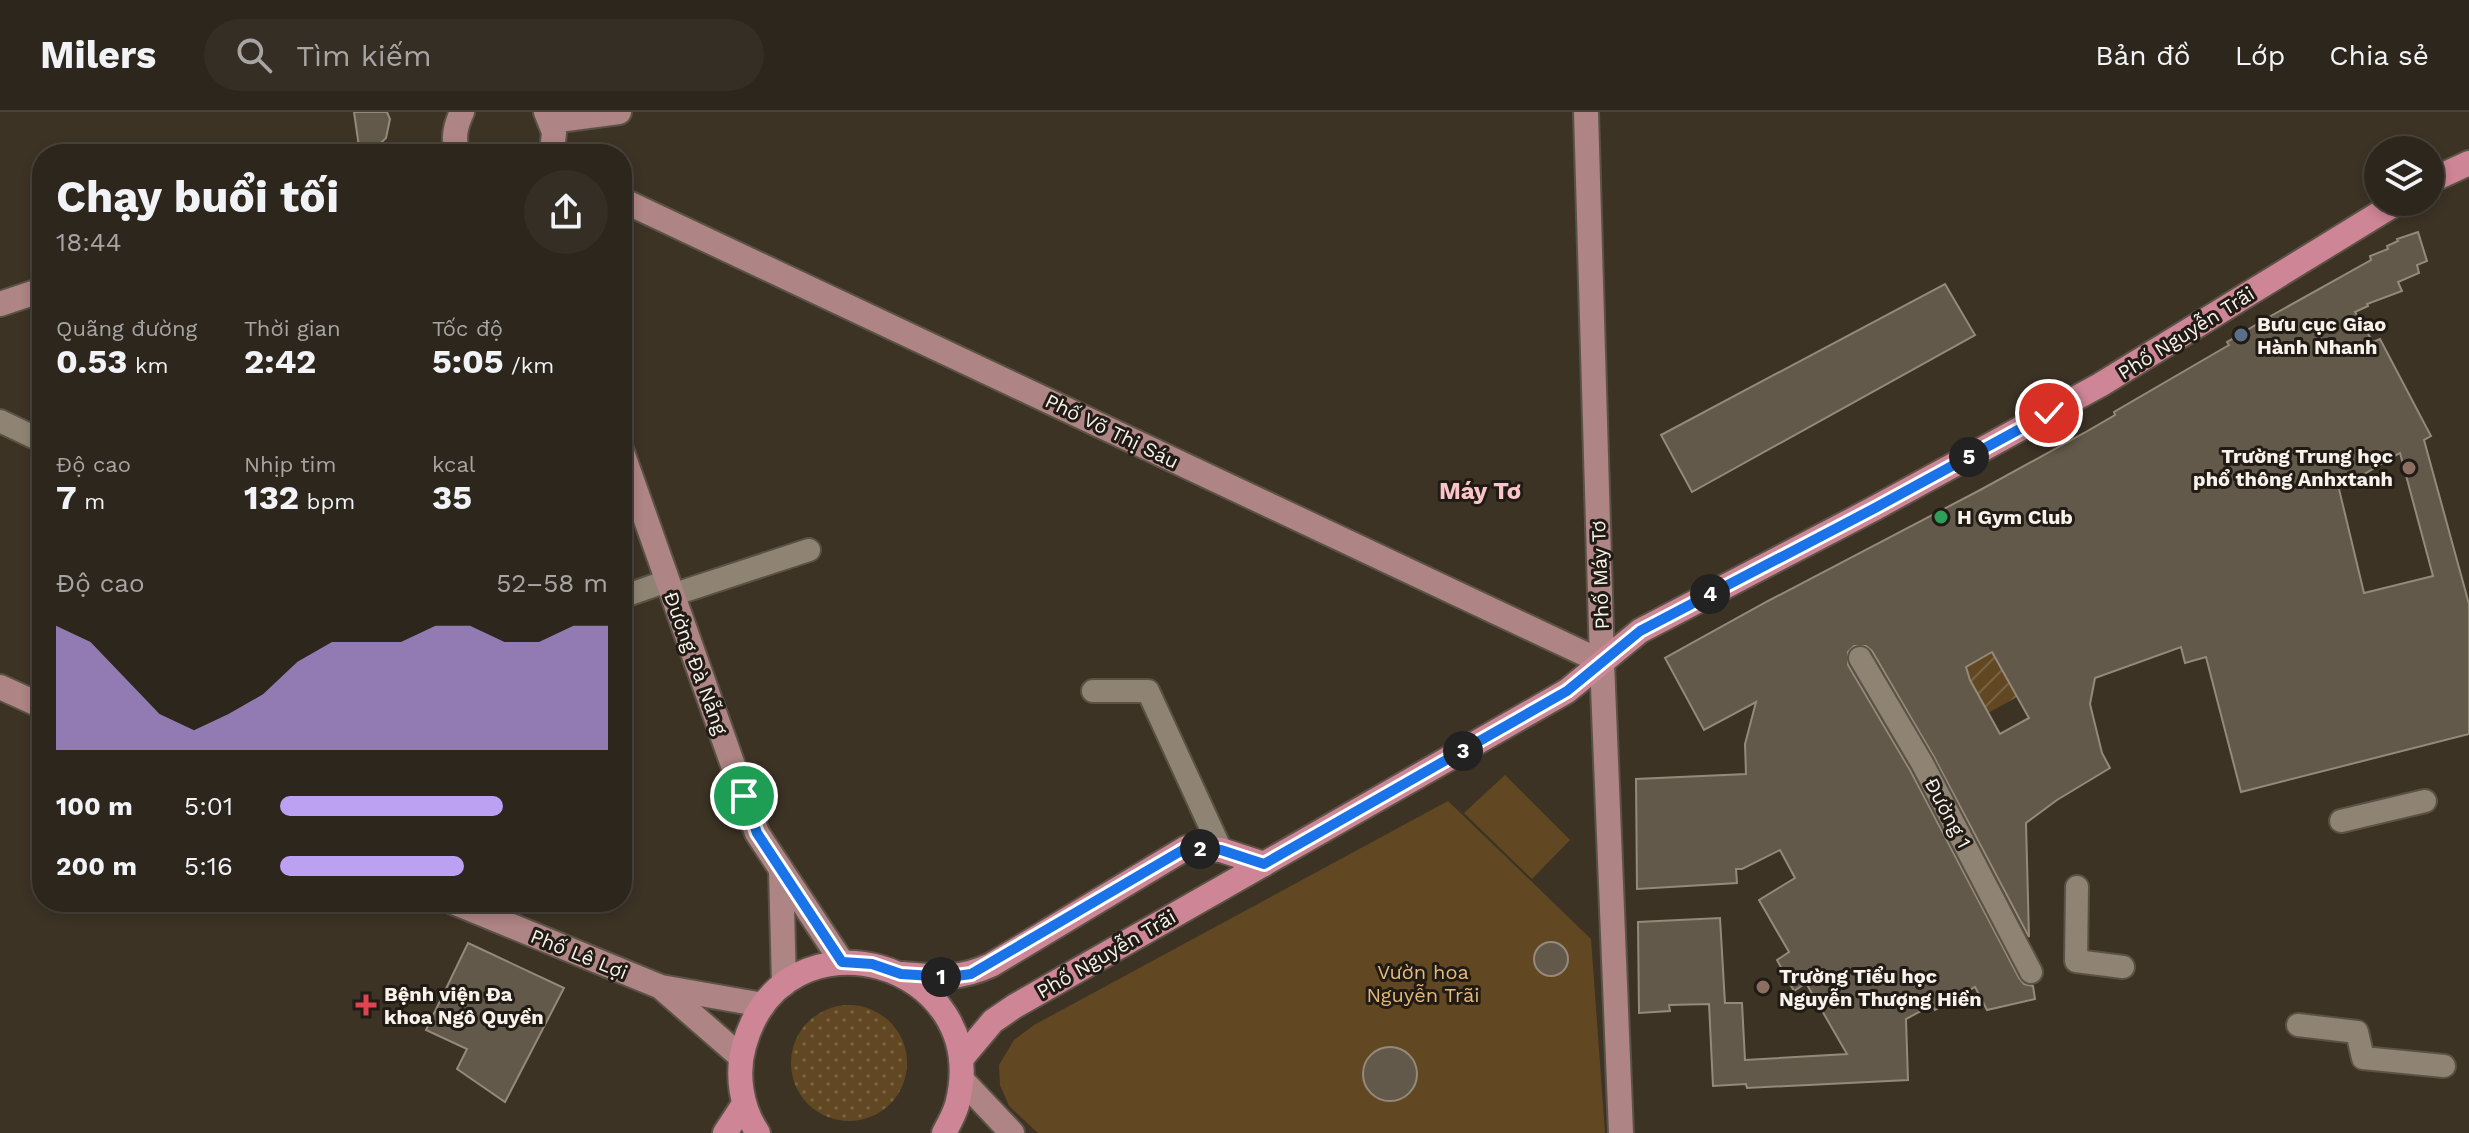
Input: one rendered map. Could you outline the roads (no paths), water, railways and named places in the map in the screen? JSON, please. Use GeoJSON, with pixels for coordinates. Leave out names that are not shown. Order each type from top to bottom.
{"type":"FeatureCollection","features":[{"type":"Feature","properties":{"kind":"main road"},"geometry":{"type":"LineString","coordinates":[[2444,175],[2469,163]]}},
{"type":"Feature","properties":{"kind":"main road","name":"Phố Nguyễn Trãi"},"geometry":{"type":"LineString","coordinates":[[961,1070],[993,1021],[1015,1006],[1567,691],[1640,631],[2100,385],[2375,216]]}},
{"type":"Feature","properties":{"kind":"main road"},"geometry":{"type":"LineString","coordinates":[[901,974],[949,977],[971,974],[1186,848],[1221,850],[1264,864]]}},
{"type":"Feature","properties":{"kind":"main road"},"geometry":{"type":"LineString","coordinates":[[725,1133],[752,1124],[740,1081],[741,1057],[748,1030],[763,1005],[784,984],[811,969],[842,962],[872,964],[901,974],[924,989],[942,1009],[954,1033],[961,1070],[956,1108],[944,1133]]}},
{"type":"Feature","properties":{"kind":"street"},"geometry":{"type":"LineString","coordinates":[[454,144],[456,125],[462,112]]}},
{"type":"Feature","properties":{"kind":"street"},"geometry":{"type":"LineString","coordinates":[[553,144],[554,132],[549,116],[619,112]]}},
{"type":"Feature","properties":{"kind":"street","name":"Phố Máy Tơ"},"geometry":{"type":"LineString","coordinates":[[1586,112],[1602,662],[1621,1133]]}},
{"type":"Feature","properties":{"kind":"street","name":"Phố Võ Thị Sáu"},"geometry":{"type":"LineString","coordinates":[[632,205],[1602,662]]}},
{"type":"Feature","properties":{"kind":"street"},"geometry":{"type":"LineString","coordinates":[[0,304],[32,293]]}},
{"type":"Feature","properties":{"kind":"street"},"geometry":{"type":"LineString","coordinates":[[0,421],[32,436]]}},
{"type":"Feature","properties":{"kind":"street","name":"Đường Đà Nẵng"},"geometry":{"type":"LineString","coordinates":[[632,480],[757,833],[842,962]]}},
{"type":"Feature","properties":{"kind":"street"},"geometry":{"type":"LineString","coordinates":[[632,595],[670,588],[809,550]]}},
{"type":"Feature","properties":{"kind":"street","name":"Đường 1"},"geometry":{"type":"LineString","coordinates":[[1860,658],[1922,763],[2031,972]]}},
{"type":"Feature","properties":{"kind":"street"},"geometry":{"type":"LineString","coordinates":[[0,687],[32,701]]}},
{"type":"Feature","properties":{"kind":"street"},"geometry":{"type":"LineString","coordinates":[[1093,691],[1148,691],[1221,850]]}},
{"type":"Feature","properties":{"kind":"street"},"geometry":{"type":"LineString","coordinates":[[2341,821],[2425,801]]}},
{"type":"Feature","properties":{"kind":"street"},"geometry":{"type":"LineString","coordinates":[[781,868],[784,984]]}},
{"type":"Feature","properties":{"kind":"street"},"geometry":{"type":"LineString","coordinates":[[2077,887],[2076,961],[2123,967]]}},
{"type":"Feature","properties":{"kind":"street","name":"Phố Lê Lợi"},"geometry":{"type":"LineString","coordinates":[[477,912],[661,987],[763,1005]]}},
{"type":"Feature","properties":{"kind":"street","name":"Phố Lê Lợi"},"geometry":{"type":"LineString","coordinates":[[661,987],[741,1057]]}},
{"type":"Feature","properties":{"kind":"street"},"geometry":{"type":"LineString","coordinates":[[2298,1025],[2357,1032],[2363,1058],[2444,1066]]}},
{"type":"Feature","properties":{"kind":"street"},"geometry":{"type":"LineString","coordinates":[[961,1070],[1012,1133]]}},
{"type":"Feature","properties":{"kind":"place","name":"Bưu cục Giao Hành Nhanh"},"geometry":{"type":"Point","coordinates":[2241,335]}},
{"type":"Feature","properties":{"kind":"place","name":"Trường Trung học phổ thông Anhxtanh"},"geometry":{"type":"Point","coordinates":[2409,468]}},
{"type":"Feature","properties":{"kind":"place","name":"H Gym Club"},"geometry":{"type":"Point","coordinates":[1941,517]}},
{"type":"Feature","properties":{"kind":"place","name":"Trường Tiểu học Nguyễn Thượng Hiền"},"geometry":{"type":"Point","coordinates":[1763,987]}},
{"type":"Feature","properties":{"kind":"place","name":"Bệnh viện Đa khoa Ngô Quyền"},"geometry":{"type":"Point","coordinates":[366,1005]}},
{"type":"Feature","properties":{"kind":"district","name":"Máy Tơ"},"geometry":{"type":"Point","coordinates":[1480,491]}},
{"type":"Feature","properties":{"kind":"park label","name":"Vườn hoa Nguyễn Trãi"},"geometry":{"type":"Point","coordinates":[1423,984]}}]}
